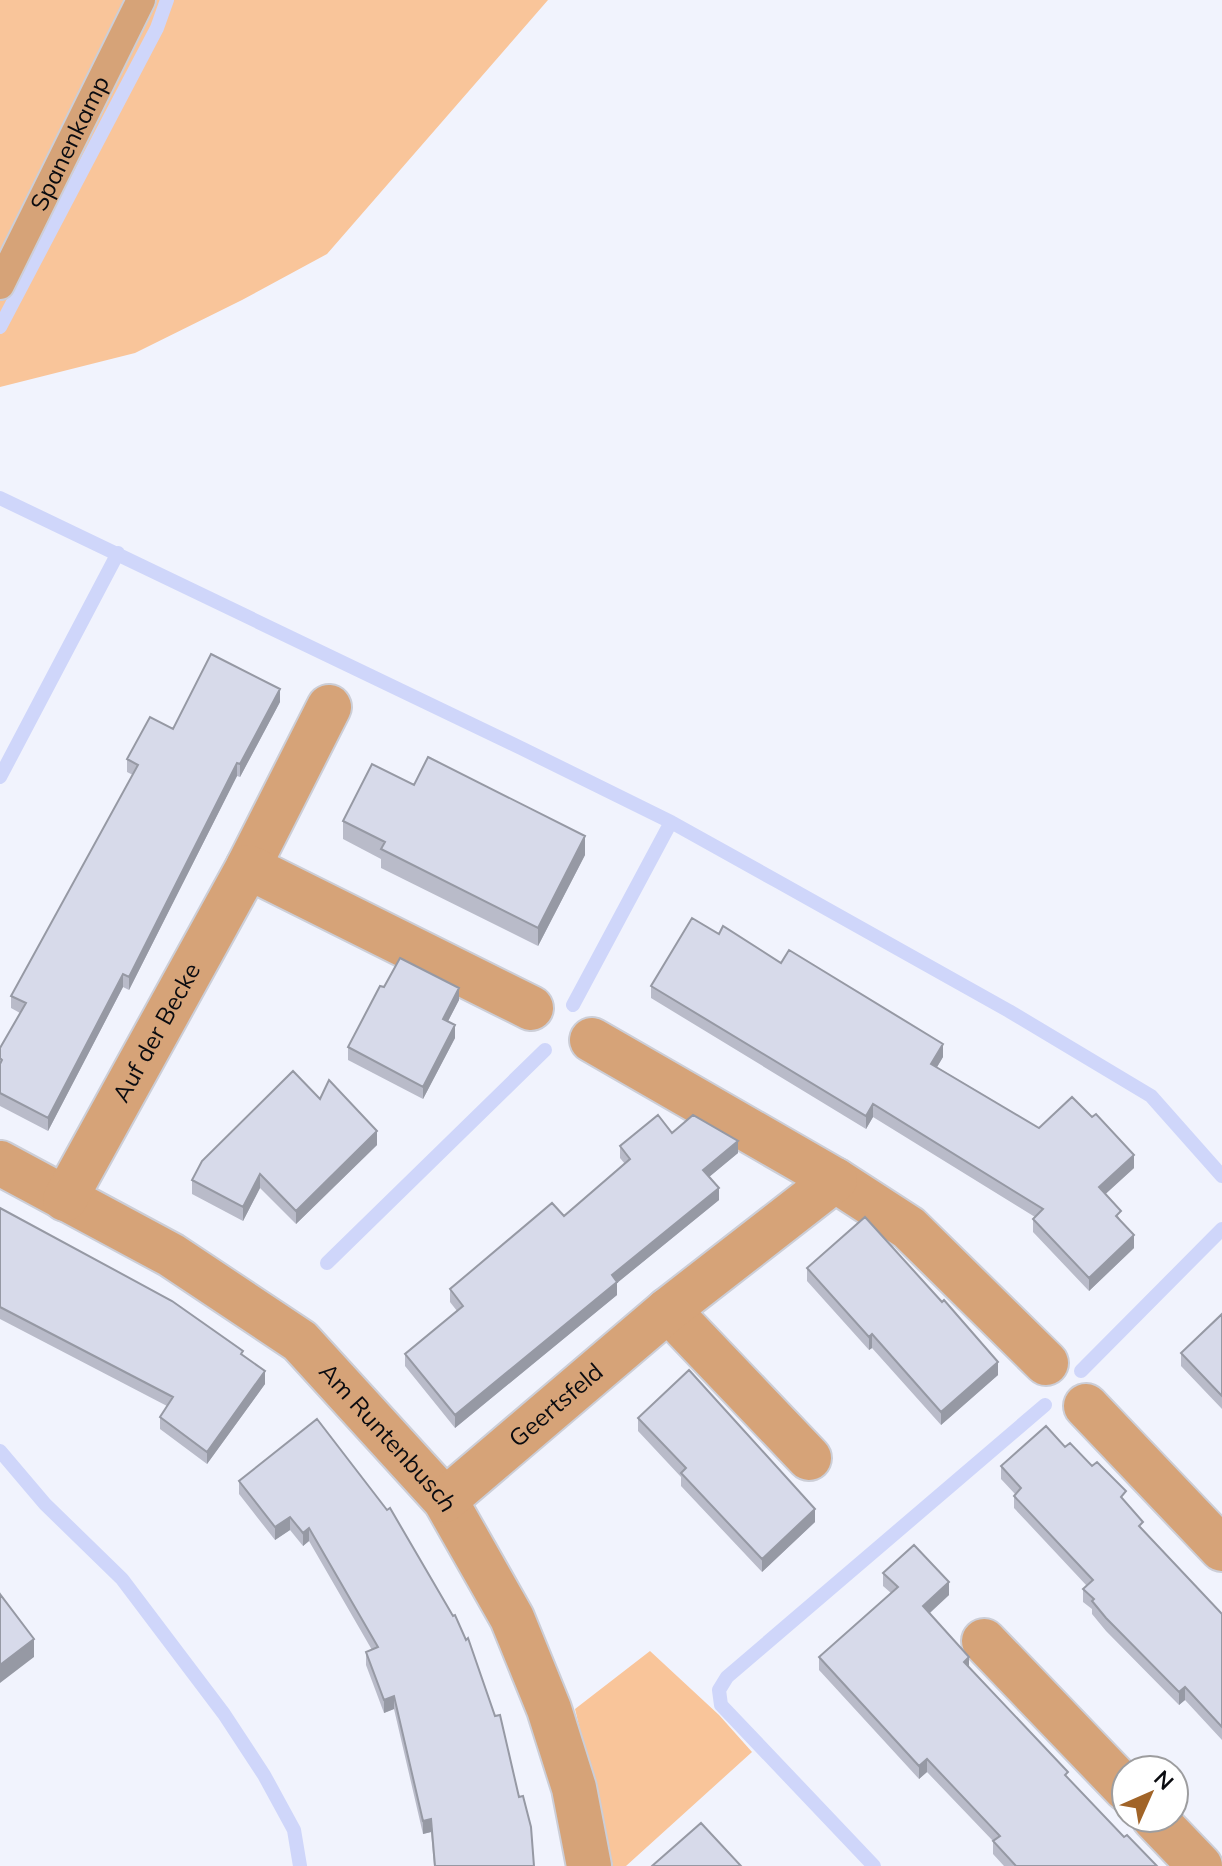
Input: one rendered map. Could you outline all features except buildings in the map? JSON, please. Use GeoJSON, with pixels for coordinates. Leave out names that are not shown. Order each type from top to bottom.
{"type":"FeatureCollection","features":[{"type":"Feature","properties":{"kind":"street","name":"Auf der Becke"},"geometry":{"type":"LineString","coordinates":[[65,1199],[248,867],[329,707]]}},
{"type":"Feature","properties":{"kind":"street"},"geometry":{"type":"LineString","coordinates":[[248,867],[531,1008]]}},
{"type":"Feature","properties":{"kind":"street"},"geometry":{"type":"LineString","coordinates":[[592,1040],[835,1180],[909,1228],[1046,1363]]}},
{"type":"Feature","properties":{"kind":"street","name":"Am Runtenbusch"},"geometry":{"type":"LineString","coordinates":[[0,1163],[171,1255],[300,1341],[445,1500],[512,1618],[549,1709],[574,1788],[589,1866]]}},
{"type":"Feature","properties":{"kind":"street","name":"Geertsfeld"},"geometry":{"type":"LineString","coordinates":[[445,1500],[668,1310],[835,1180]]}},
{"type":"Feature","properties":{"kind":"street"},"geometry":{"type":"LineString","coordinates":[[668,1310],[809,1458]]}},
{"type":"Feature","properties":{"kind":"street"},"geometry":{"type":"LineString","coordinates":[[1086,1406],[1222,1549]]}},
{"type":"Feature","properties":{"kind":"street"},"geometry":{"type":"LineString","coordinates":[[984,1641],[1110,1772]]}},
{"type":"Feature","properties":{"kind":"street"},"geometry":{"type":"LineString","coordinates":[[1169,1834],[1200,1866]]}},
{"type":"Feature","properties":{"kind":"lane","name":"Spanenkamp"},"geometry":{"type":"LineString","coordinates":[[0,285],[141,0]]}},
{"type":"Feature","properties":{"kind":"shaded area"},"geometry":{"type":"Polygon","coordinates":[[[0,0],[548,0],[327,254],[135,353],[0,387],[0,0]]]}},
{"type":"Feature","properties":{"kind":"shaded area"},"geometry":{"type":"Polygon","coordinates":[[[650,1651],[719,1715],[752,1752],[626,1866],[613,1866],[575,1709],[650,1651]]]}},
{"type":"Feature","properties":{"kind":"waterway"},"geometry":{"type":"LineString","coordinates":[[0,327],[157,28],[167,0]]}},
{"type":"Feature","properties":{"kind":"waterway"},"geometry":{"type":"LineString","coordinates":[[0,498],[671,822],[1009,1011],[1151,1096],[1222,1176]]}},
{"type":"Feature","properties":{"kind":"waterway"},"geometry":{"type":"LineString","coordinates":[[0,777],[118,553]]}},
{"type":"Feature","properties":{"kind":"waterway"},"geometry":{"type":"LineString","coordinates":[[573,1005],[671,822]]}},
{"type":"Feature","properties":{"kind":"waterway"},"geometry":{"type":"LineString","coordinates":[[327,1263],[545,1050]]}},
{"type":"Feature","properties":{"kind":"waterway"},"geometry":{"type":"LineString","coordinates":[[1081,1371],[1222,1229]]}},
{"type":"Feature","properties":{"kind":"waterway"},"geometry":{"type":"LineString","coordinates":[[874,1866],[721,1705],[719,1690],[727,1677],[1045,1405]]}},
{"type":"Feature","properties":{"kind":"waterway"},"geometry":{"type":"LineString","coordinates":[[0,1451],[45,1504],[122,1579],[224,1714],[264,1775],[294,1830],[300,1866]]}}]}
